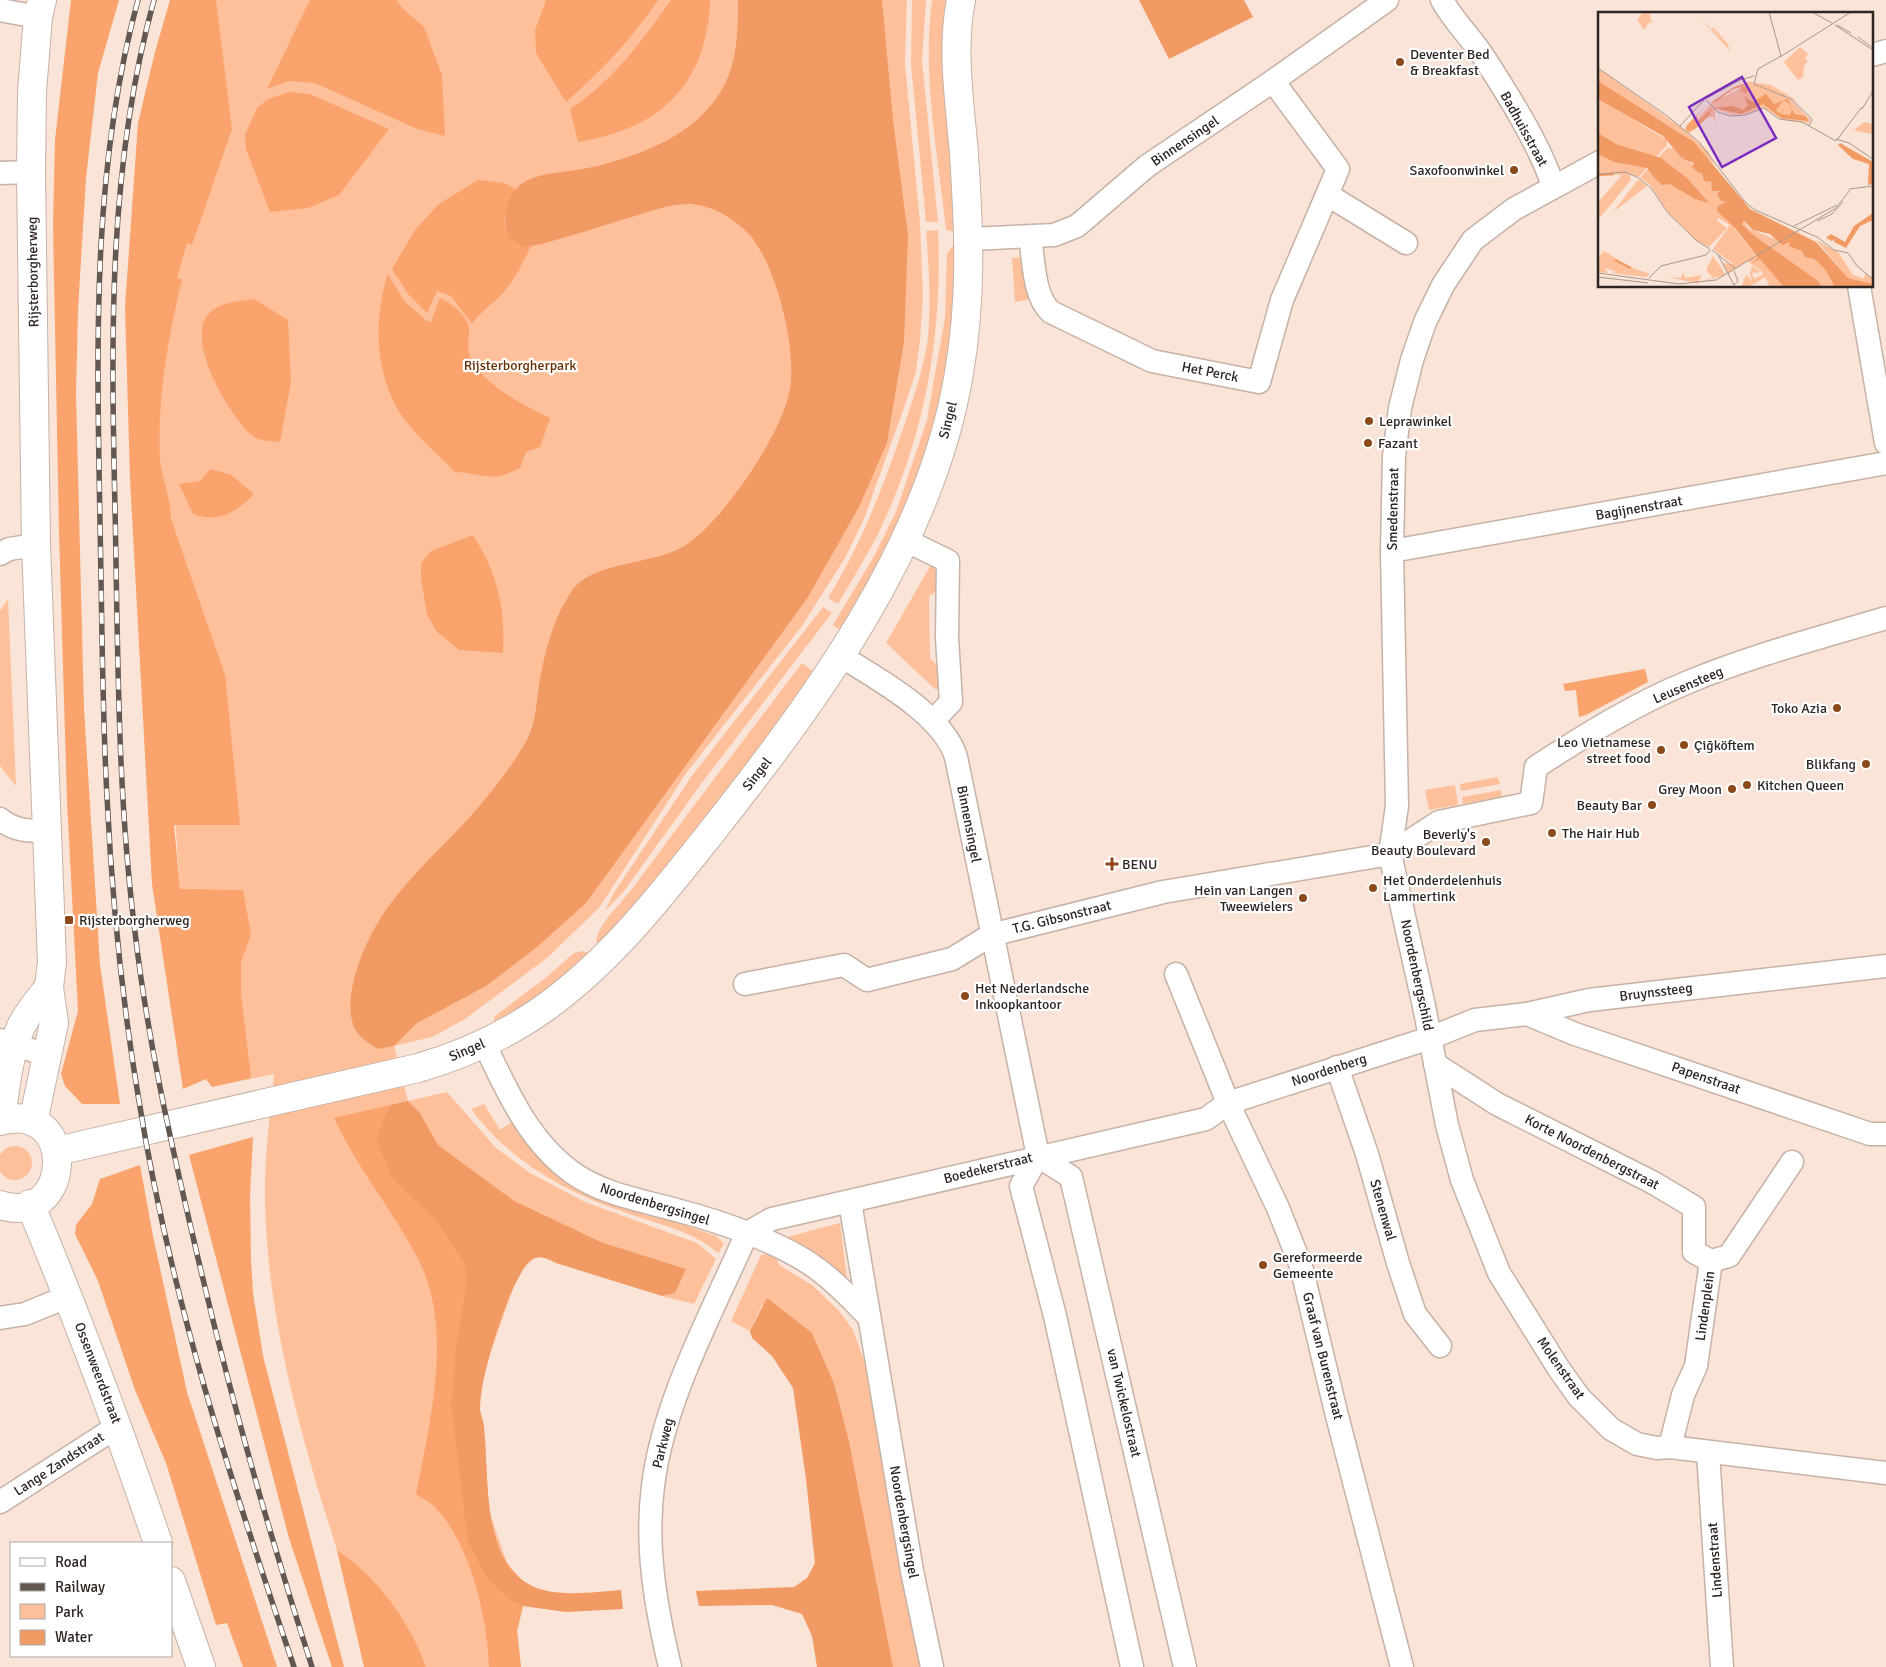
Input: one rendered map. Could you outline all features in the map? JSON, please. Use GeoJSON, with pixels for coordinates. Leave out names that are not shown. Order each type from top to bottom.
{"type":"FeatureCollection","features":[{"type":"Feature","properties":{"kind":"street","name":"Singel"},"geometry":{"type":"LineString","coordinates":[[57,1151],[433,1063],[484,1043],[547,1007],[605,957],[663,893],[771,757],[839,655],[905,540],[930,481],[945,434],[959,375],[968,308],[970,238],[956,47],[961,0]]}},
{"type":"Feature","properties":{"kind":"street","name":"Badhuisstraat"},"geometry":{"type":"LineString","coordinates":[[1442,0],[1483,56],[1545,163],[1552,186]]}},
{"type":"Feature","properties":{"kind":"street","name":"Binnensingel"},"geometry":{"type":"LineString","coordinates":[[970,238],[1054,235],[1077,226],[1098,211],[1147,166],[1273,81],[1375,3]]}},
{"type":"Feature","properties":{"kind":"street"},"geometry":{"type":"LineString","coordinates":[[0,10],[40,9]]}},
{"type":"Feature","properties":{"kind":"street","name":"Rijsterborgherweg"},"geometry":{"type":"LineString","coordinates":[[32,1122],[54,1023],[49,987],[52,962],[36,545],[32,92],[40,9]]}},
{"type":"Feature","properties":{"kind":"street","name":"Het Perck"},"geometry":{"type":"LineString","coordinates":[[1030,237],[1040,293],[1044,305],[1051,312],[1152,361],[1259,382],[1282,300],[1338,169],[1273,81]]}},
{"type":"Feature","properties":{"kind":"street","name":"Smedenstraat"},"geometry":{"type":"LineString","coordinates":[[1390,854],[1397,806],[1392,552],[1394,456],[1400,408],[1425,322],[1452,269],[1472,240],[1514,209],[1552,186],[1598,163]]}},
{"type":"Feature","properties":{"kind":"street"},"geometry":{"type":"LineString","coordinates":[[0,172],[32,172]]}},
{"type":"Feature","properties":{"kind":"street"},"geometry":{"type":"LineString","coordinates":[[1328,195],[1406,243]]}},
{"type":"Feature","properties":{"kind":"street"},"geometry":{"type":"LineString","coordinates":[[1859,288],[1886,443]]}},
{"type":"Feature","properties":{"kind":"street","name":"Bagijnenstraat"},"geometry":{"type":"LineString","coordinates":[[1392,552],[1886,463]]}},
{"type":"Feature","properties":{"kind":"street"},"geometry":{"type":"LineString","coordinates":[[905,540],[948,561],[947,638],[951,702],[933,721]]}},
{"type":"Feature","properties":{"kind":"street"},"geometry":{"type":"LineString","coordinates":[[0,554],[10,548],[36,545]]}},
{"type":"Feature","properties":{"kind":"street","name":"Leusensteeg"},"geometry":{"type":"LineString","coordinates":[[1390,854],[1439,822],[1530,802],[1536,767],[1610,721],[1686,683],[1771,652],[1886,618]]}},
{"type":"Feature","properties":{"kind":"street","name":"Binnensingel"},"geometry":{"type":"LineString","coordinates":[[839,655],[914,705],[948,737],[956,756],[991,935]]}},
{"type":"Feature","properties":{"kind":"street"},"geometry":{"type":"LineString","coordinates":[[0,819],[10,828],[23,832],[47,831]]}},
{"type":"Feature","properties":{"kind":"street","name":"T.G. Gibsonstraat"},"geometry":{"type":"LineString","coordinates":[[745,984],[844,965],[867,980],[952,959],[991,935],[1163,892],[1390,854]]}},
{"type":"Feature","properties":{"kind":"street","name":"Noordenbergschild"},"geometry":{"type":"LineString","coordinates":[[1390,854],[1430,1038]]}},
{"type":"Feature","properties":{"kind":"street"},"geometry":{"type":"LineString","coordinates":[[991,935],[1038,1156],[1021,1186],[1055,1316],[1132,1667]]}},
{"type":"Feature","properties":{"kind":"street","name":"Bruynssteeg"},"geometry":{"type":"LineString","coordinates":[[1430,1038],[1475,1020],[1528,1014],[1590,1000],[1886,966]]}},
{"type":"Feature","properties":{"kind":"street","name":"Graaf van Burenstraat"},"geometry":{"type":"LineString","coordinates":[[1176,974],[1228,1103],[1278,1208],[1301,1266],[1338,1422],[1402,1667]]}},
{"type":"Feature","properties":{"kind":"street","name":"Rijsterborgherweg"},"geometry":{"type":"LineString","coordinates":[[1,1121],[8,1043],[49,987]]}},
{"type":"Feature","properties":{"kind":"street","name":"Papenstraat"},"geometry":{"type":"LineString","coordinates":[[1528,1014],[1575,1034],[1862,1131],[1886,1134]]}},
{"type":"Feature","properties":{"kind":"street","name":"Molenstraat"},"geometry":{"type":"LineString","coordinates":[[1430,1038],[1447,1125],[1462,1180],[1496,1266],[1514,1299],[1579,1397],[1612,1429],[1637,1444],[1657,1448],[1670,1447],[1708,1453],[1886,1472]]}},
{"type":"Feature","properties":{"kind":"street","name":"Noordenberg"},"geometry":{"type":"LineString","coordinates":[[1228,1103],[1430,1038]]}},
{"type":"Feature","properties":{"kind":"street"},"geometry":{"type":"LineString","coordinates":[[8,1043],[47,1055]]}},
{"type":"Feature","properties":{"kind":"street","name":"Noordenbergsingel"},"geometry":{"type":"LineString","coordinates":[[484,1043],[519,1113],[552,1156],[573,1173],[602,1189],[696,1215],[747,1233],[815,1267],[869,1317]]}},
{"type":"Feature","properties":{"kind":"street","name":"Korte Noordenbergstraat"},"geometry":{"type":"LineString","coordinates":[[1435,1064],[1497,1104],[1652,1182],[1694,1207],[1694,1252],[1711,1261]]}},
{"type":"Feature","properties":{"kind":"street","name":"Stenenwal"},"geometry":{"type":"LineString","coordinates":[[1337,1067],[1367,1154],[1398,1263],[1415,1314],[1440,1346]]}},
{"type":"Feature","properties":{"kind":"street","name":"Boedekerstraat"},"geometry":{"type":"LineString","coordinates":[[747,1233],[772,1219],[1038,1156],[1206,1119],[1228,1103]]}},
{"type":"Feature","properties":{"kind":"street"},"geometry":{"type":"LineString","coordinates":[[0,1205],[12,1208],[30,1204],[44,1196],[54,1182],[58,1167],[57,1151],[50,1137],[32,1122],[17,1119],[1,1121]]}},
{"type":"Feature","properties":{"kind":"street","name":"van Twickelostraat"},"geometry":{"type":"LineString","coordinates":[[1038,1156],[1071,1177],[1185,1667]]}},
{"type":"Feature","properties":{"kind":"street","name":"Lindenplein"},"geometry":{"type":"LineString","coordinates":[[1670,1447],[1682,1395],[1696,1366],[1711,1261],[1729,1256],[1792,1162]]}},
{"type":"Feature","properties":{"kind":"street","name":"Noordenbergsingel"},"geometry":{"type":"LineString","coordinates":[[850,1202],[912,1571],[932,1667]]}},
{"type":"Feature","properties":{"kind":"street","name":"Ossenweerdstraat"},"geometry":{"type":"LineString","coordinates":[[30,1204],[69,1296],[118,1426],[158,1542]]}},
{"type":"Feature","properties":{"kind":"street","name":"Parkweg"},"geometry":{"type":"LineString","coordinates":[[670,1667],[659,1622],[651,1569],[653,1486],[665,1431],[680,1385],[747,1233]]}},
{"type":"Feature","properties":{"kind":"street"},"geometry":{"type":"LineString","coordinates":[[0,1318],[25,1314],[69,1296]]}},
{"type":"Feature","properties":{"kind":"street","name":"Lange Zandstraat"},"geometry":{"type":"LineString","coordinates":[[0,1502],[118,1426]]}},
{"type":"Feature","properties":{"kind":"street","name":"Lindenstraat"},"geometry":{"type":"LineString","coordinates":[[1708,1453],[1722,1667]]}},
{"type":"Feature","properties":{"kind":"street"},"geometry":{"type":"LineString","coordinates":[[172,1584],[201,1667]]}},
{"type":"Feature","properties":{"kind":"green space","name":"Rijsterborgherpark"},"geometry":{"type":"Polygon","coordinates":[[[192,0],[907,0],[905,63],[920,224],[923,298],[920,339],[916,371],[906,402],[864,519],[845,558],[802,626],[687,772],[599,908],[547,958],[465,1019],[432,1037],[394,1046],[408,1101],[447,1092],[496,1148],[530,1173],[585,1202],[697,1243],[716,1259],[694,1304],[662,1296],[675,1293],[685,1269],[601,1242],[556,1222],[533,1259],[524,1268],[514,1286],[483,1379],[480,1410],[484,1426],[489,1511],[507,1563],[521,1579],[523,1606],[517,1631],[521,1667],[426,1667],[411,1633],[390,1601],[365,1573],[337,1550],[299,1422],[272,1292],[267,1247],[265,1171],[274,1074],[212,1087],[180,890],[151,467],[192,0]]]}},
{"type":"Feature","properties":{"kind":"green space"},"geometry":{"type":"Polygon","coordinates":[[[912,0],[926,0],[922,60],[938,222],[926,222],[911,64],[912,0]]]}},
{"type":"Feature","properties":{"kind":"green space"},"geometry":{"type":"Polygon","coordinates":[[[932,0],[949,0],[956,232],[946,230],[932,115],[929,29],[932,0]]]}},
{"type":"Feature","properties":{"kind":"green space"},"geometry":{"type":"Polygon","coordinates":[[[938,230],[937,310],[927,388],[918,426],[907,464],[893,501],[876,538],[838,604],[828,598],[851,557],[879,494],[903,429],[921,372],[928,337],[929,311],[926,231],[938,230]]]}},
{"type":"Feature","properties":{"kind":"green space"},"geometry":{"type":"Polygon","coordinates":[[[954,244],[957,244],[956,301],[947,366],[932,433],[910,499],[897,529],[878,567],[840,630],[833,625],[873,558],[896,512],[927,420],[945,317],[947,254],[954,244]]]}},
{"type":"Feature","properties":{"kind":"green space"},"geometry":{"type":"Polygon","coordinates":[[[1023,257],[1031,299],[1015,302],[1012,258],[1023,257]]]}},
{"type":"Feature","properties":{"kind":"green space"},"geometry":{"type":"Polygon","coordinates":[[[932,563],[940,569],[938,590],[929,596],[930,658],[940,668],[940,689],[935,689],[886,643],[932,563]]]}},
{"type":"Feature","properties":{"kind":"green space"},"geometry":{"type":"Polygon","coordinates":[[[8,599],[16,786],[0,766],[0,611],[8,599]]]}},
{"type":"Feature","properties":{"kind":"green space"},"geometry":{"type":"Polygon","coordinates":[[[823,607],[832,613],[704,780],[624,891],[605,911],[613,894],[691,777],[823,607]]]}},
{"type":"Feature","properties":{"kind":"green space"},"geometry":{"type":"Polygon","coordinates":[[[802,663],[812,671],[782,718],[654,882],[600,945],[596,941],[601,927],[606,920],[632,889],[802,663]]]}},
{"type":"Feature","properties":{"kind":"green space"},"geometry":{"type":"Polygon","coordinates":[[[1498,777],[1500,784],[1461,791],[1460,784],[1498,777]]]}},
{"type":"Feature","properties":{"kind":"green space"},"geometry":{"type":"Polygon","coordinates":[[[1455,785],[1458,805],[1429,810],[1425,790],[1455,785]]]}},
{"type":"Feature","properties":{"kind":"green space"},"geometry":{"type":"Polygon","coordinates":[[[1501,790],[1502,797],[1463,804],[1462,797],[1501,790]]]}},
{"type":"Feature","properties":{"kind":"green space"},"geometry":{"type":"Polygon","coordinates":[[[582,951],[590,954],[553,988],[498,1022],[494,1022],[494,1017],[549,975],[574,953],[582,951]]]}},
{"type":"Feature","properties":{"kind":"green space"},"geometry":{"type":"Polygon","coordinates":[[[484,1104],[500,1130],[517,1119],[625,1204],[716,1236],[724,1244],[718,1253],[708,1245],[685,1233],[602,1204],[559,1184],[520,1159],[486,1127],[471,1109],[484,1104]]]}},
{"type":"Feature","properties":{"kind":"green space"},"geometry":{"type":"Polygon","coordinates":[[[8,1147],[22,1147],[31,1156],[31,1170],[22,1179],[8,1179],[-1,1170],[-1,1156],[8,1147]]]}},
{"type":"Feature","properties":{"kind":"green space"},"geometry":{"type":"Polygon","coordinates":[[[840,1223],[847,1279],[815,1254],[787,1237],[840,1223]]]}},
{"type":"Feature","properties":{"kind":"green space"},"geometry":{"type":"Polygon","coordinates":[[[761,1255],[775,1255],[779,1265],[812,1285],[840,1312],[853,1330],[865,1363],[872,1368],[927,1667],[893,1667],[849,1441],[834,1383],[812,1333],[762,1305],[750,1331],[731,1321],[761,1255]]]}},
{"type":"Feature","properties":{"kind":"shaded area"},"geometry":{"type":"Polygon","coordinates":[[[71,0],[119,0],[98,73],[86,178],[78,310],[76,394],[84,709],[100,965],[120,1104],[82,1104],[65,1086],[61,1074],[78,1011],[67,801],[53,225],[55,140],[71,0]]]}},
{"type":"Feature","properties":{"kind":"shaded area"},"geometry":{"type":"Polygon","coordinates":[[[170,0],[216,0],[232,129],[192,245],[187,243],[177,278],[182,279],[172,324],[162,391],[160,459],[170,504],[171,519],[225,675],[240,825],[174,825],[180,889],[243,890],[251,935],[241,962],[241,993],[251,1078],[212,1087],[206,1079],[183,1089],[152,884],[130,479],[125,307],[138,123],[170,0]]]}},
{"type":"Feature","properties":{"kind":"shaded area"},"geometry":{"type":"Polygon","coordinates":[[[310,0],[397,0],[402,8],[424,27],[442,75],[445,136],[417,129],[315,83],[289,81],[267,89],[310,0]]]}},
{"type":"Feature","properties":{"kind":"shaded area"},"geometry":{"type":"Polygon","coordinates":[[[546,0],[658,0],[638,28],[615,54],[566,102],[536,53],[535,30],[546,0]]]}},
{"type":"Feature","properties":{"kind":"shaded area"},"geometry":{"type":"Polygon","coordinates":[[[671,0],[710,0],[707,30],[700,56],[689,79],[674,98],[655,114],[633,126],[607,136],[578,142],[570,109],[600,86],[626,59],[671,0]]]}},
{"type":"Feature","properties":{"kind":"shaded area"},"geometry":{"type":"Polygon","coordinates":[[[289,92],[310,94],[389,129],[339,195],[308,208],[270,212],[246,149],[245,135],[257,108],[268,99],[289,92]]]}},
{"type":"Feature","properties":{"kind":"shaded area"},"geometry":{"type":"Polygon","coordinates":[[[478,180],[504,183],[516,189],[506,209],[506,231],[516,242],[525,246],[531,246],[509,285],[472,324],[451,296],[437,291],[427,313],[409,295],[392,269],[415,230],[439,204],[478,180]]]}},
{"type":"Feature","properties":{"kind":"shaded area"},"geometry":{"type":"Polygon","coordinates":[[[388,274],[404,301],[427,321],[431,322],[440,298],[459,311],[468,326],[469,354],[479,371],[507,395],[550,418],[540,447],[526,452],[520,468],[504,475],[493,476],[455,472],[414,431],[398,409],[389,391],[383,372],[380,352],[380,312],[388,274]]]}},
{"type":"Feature","properties":{"kind":"shaded area"},"geometry":{"type":"Polygon","coordinates":[[[254,299],[288,320],[291,382],[280,442],[266,441],[254,437],[244,428],[223,398],[206,361],[202,343],[202,327],[212,310],[229,303],[254,299]]]}},
{"type":"Feature","properties":{"kind":"shaded area"},"geometry":{"type":"Polygon","coordinates":[[[211,469],[231,475],[254,494],[233,511],[219,517],[202,517],[193,514],[179,484],[200,481],[211,469]]]}},
{"type":"Feature","properties":{"kind":"shaded area"},"geometry":{"type":"Polygon","coordinates":[[[473,535],[489,564],[498,592],[503,621],[503,653],[459,650],[436,631],[427,614],[421,579],[421,563],[431,551],[473,535]]]}},
{"type":"Feature","properties":{"kind":"shaded area"},"geometry":{"type":"Polygon","coordinates":[[[1645,669],[1648,682],[1579,717],[1576,690],[1565,691],[1563,684],[1645,669]]]}},
{"type":"Feature","properties":{"kind":"shaded area"},"geometry":{"type":"Polygon","coordinates":[[[390,1105],[387,1111],[392,1178],[437,1222],[464,1264],[466,1283],[456,1345],[451,1403],[467,1540],[486,1578],[510,1600],[523,1606],[517,1631],[521,1667],[489,1667],[488,1647],[481,1604],[467,1561],[448,1523],[433,1505],[416,1494],[436,1375],[435,1314],[429,1286],[418,1259],[398,1223],[353,1154],[334,1118],[390,1105]]]}},
{"type":"Feature","properties":{"kind":"shaded area"},"geometry":{"type":"Polygon","coordinates":[[[253,1137],[250,1195],[251,1259],[253,1293],[263,1356],[344,1667],[332,1667],[289,1538],[189,1155],[253,1137]]]}},
{"type":"Feature","properties":{"kind":"shaded area"},"geometry":{"type":"Polygon","coordinates":[[[140,1165],[153,1236],[187,1392],[277,1667],[243,1667],[227,1623],[216,1625],[166,1463],[135,1390],[98,1281],[75,1234],[76,1225],[92,1204],[100,1179],[140,1165]]]}},
{"type":"Feature","properties":{"kind":"shaded area"},"geometry":{"type":"Polygon","coordinates":[[[337,1550],[365,1573],[390,1601],[411,1633],[426,1667],[364,1667],[337,1550]]]}},
{"type":"Feature","properties":{"kind":"water"},"geometry":{"type":"Polygon","coordinates":[[[738,0],[882,0],[893,120],[908,236],[904,342],[887,443],[860,505],[808,597],[586,903],[537,947],[486,986],[417,1023],[394,1046],[378,1049],[357,1032],[351,1015],[353,983],[365,949],[380,919],[398,894],[483,802],[522,749],[534,720],[541,674],[550,637],[559,614],[571,592],[581,581],[594,574],[609,568],[675,551],[689,543],[719,514],[750,473],[776,428],[785,407],[790,389],[791,372],[787,329],[782,306],[767,262],[757,244],[746,231],[728,217],[699,205],[674,205],[542,244],[525,247],[510,239],[505,223],[505,214],[510,198],[528,180],[550,174],[588,168],[633,155],[656,146],[696,120],[712,104],[725,84],[735,53],[738,0]]]}},
{"type":"Feature","properties":{"kind":"water"},"geometry":{"type":"Polygon","coordinates":[[[1139,0],[1244,0],[1253,17],[1169,59],[1139,0]]]}},
{"type":"Feature","properties":{"kind":"water"},"geometry":{"type":"Polygon","coordinates":[[[408,1101],[420,1113],[438,1145],[514,1201],[601,1242],[686,1269],[675,1293],[662,1296],[544,1258],[534,1258],[523,1270],[514,1286],[497,1330],[484,1377],[480,1411],[484,1425],[490,1508],[493,1529],[499,1549],[508,1565],[521,1579],[531,1586],[543,1590],[582,1593],[621,1590],[623,1609],[566,1612],[523,1606],[510,1600],[486,1578],[467,1540],[451,1403],[456,1345],[466,1283],[464,1264],[437,1222],[392,1178],[376,1138],[390,1105],[408,1101]]]}},
{"type":"Feature","properties":{"kind":"water"},"geometry":{"type":"Polygon","coordinates":[[[767,1298],[812,1333],[834,1383],[849,1441],[893,1667],[817,1667],[812,1636],[802,1614],[772,1605],[699,1606],[696,1591],[794,1587],[807,1578],[815,1563],[806,1479],[793,1388],[772,1356],[752,1338],[750,1331],[767,1298]]]}},
{"type":"Feature","properties":{"kind":"railway"},"geometry":{"type":"LineString","coordinates":[[138,0],[123,65],[112,130],[100,260],[98,326],[104,729],[115,912],[133,1063],[152,1174],[167,1246],[225,1458],[294,1667]]}},
{"type":"Feature","properties":{"kind":"railway"},"geometry":{"type":"LineString","coordinates":[[154,0],[139,62],[128,125],[120,188],[113,315],[119,720],[129,879],[146,1010],[160,1087],[185,1203],[248,1455],[312,1667]]}},
{"type":"Feature","properties":{"kind":"place","name":"Deventer Bed & Breakfast"},"geometry":{"type":"Point","coordinates":[1400,62]}},
{"type":"Feature","properties":{"kind":"place","name":"Saxofoonwinkel"},"geometry":{"type":"Point","coordinates":[1514,170]}},
{"type":"Feature","properties":{"kind":"place","name":"Leprawinkel"},"geometry":{"type":"Point","coordinates":[1369,421]}},
{"type":"Feature","properties":{"kind":"place","name":"Fazant"},"geometry":{"type":"Point","coordinates":[1368,443]}},
{"type":"Feature","properties":{"kind":"place","name":"Toko Azia"},"geometry":{"type":"Point","coordinates":[1837,708]}},
{"type":"Feature","properties":{"kind":"place","name":"Çiğköftem"},"geometry":{"type":"Point","coordinates":[1684,745]}},
{"type":"Feature","properties":{"kind":"place","name":"Leo Vietnamese street food"},"geometry":{"type":"Point","coordinates":[1661,750]}},
{"type":"Feature","properties":{"kind":"place","name":"Blikfang"},"geometry":{"type":"Point","coordinates":[1866,764]}},
{"type":"Feature","properties":{"kind":"place","name":"Kitchen Queen"},"geometry":{"type":"Point","coordinates":[1747,785]}},
{"type":"Feature","properties":{"kind":"place","name":"Grey Moon"},"geometry":{"type":"Point","coordinates":[1732,789]}},
{"type":"Feature","properties":{"kind":"place","name":"Beauty Bar"},"geometry":{"type":"Point","coordinates":[1652,805]}},
{"type":"Feature","properties":{"kind":"place","name":"The Hair Hub"},"geometry":{"type":"Point","coordinates":[1552,833]}},
{"type":"Feature","properties":{"kind":"place","name":"Beverly's Beauty Boulevard"},"geometry":{"type":"Point","coordinates":[1486,842]}},
{"type":"Feature","properties":{"kind":"place","name":"BENU"},"geometry":{"type":"Point","coordinates":[1112,864]}},
{"type":"Feature","properties":{"kind":"place","name":"Het Onderdelenhuis Lammertink"},"geometry":{"type":"Point","coordinates":[1373,888]}},
{"type":"Feature","properties":{"kind":"place","name":"Hein van Langen Tweewielers"},"geometry":{"type":"Point","coordinates":[1303,898]}},
{"type":"Feature","properties":{"kind":"place","name":"Rijsterborgherweg"},"geometry":{"type":"Point","coordinates":[69,920]}},
{"type":"Feature","properties":{"kind":"place","name":"Het Nederlandsche Inkoopkantoor"},"geometry":{"type":"Point","coordinates":[965,996]}},
{"type":"Feature","properties":{"kind":"place","name":"Gereformeerde Gemeente"},"geometry":{"type":"Point","coordinates":[1263,1265]}}]}
